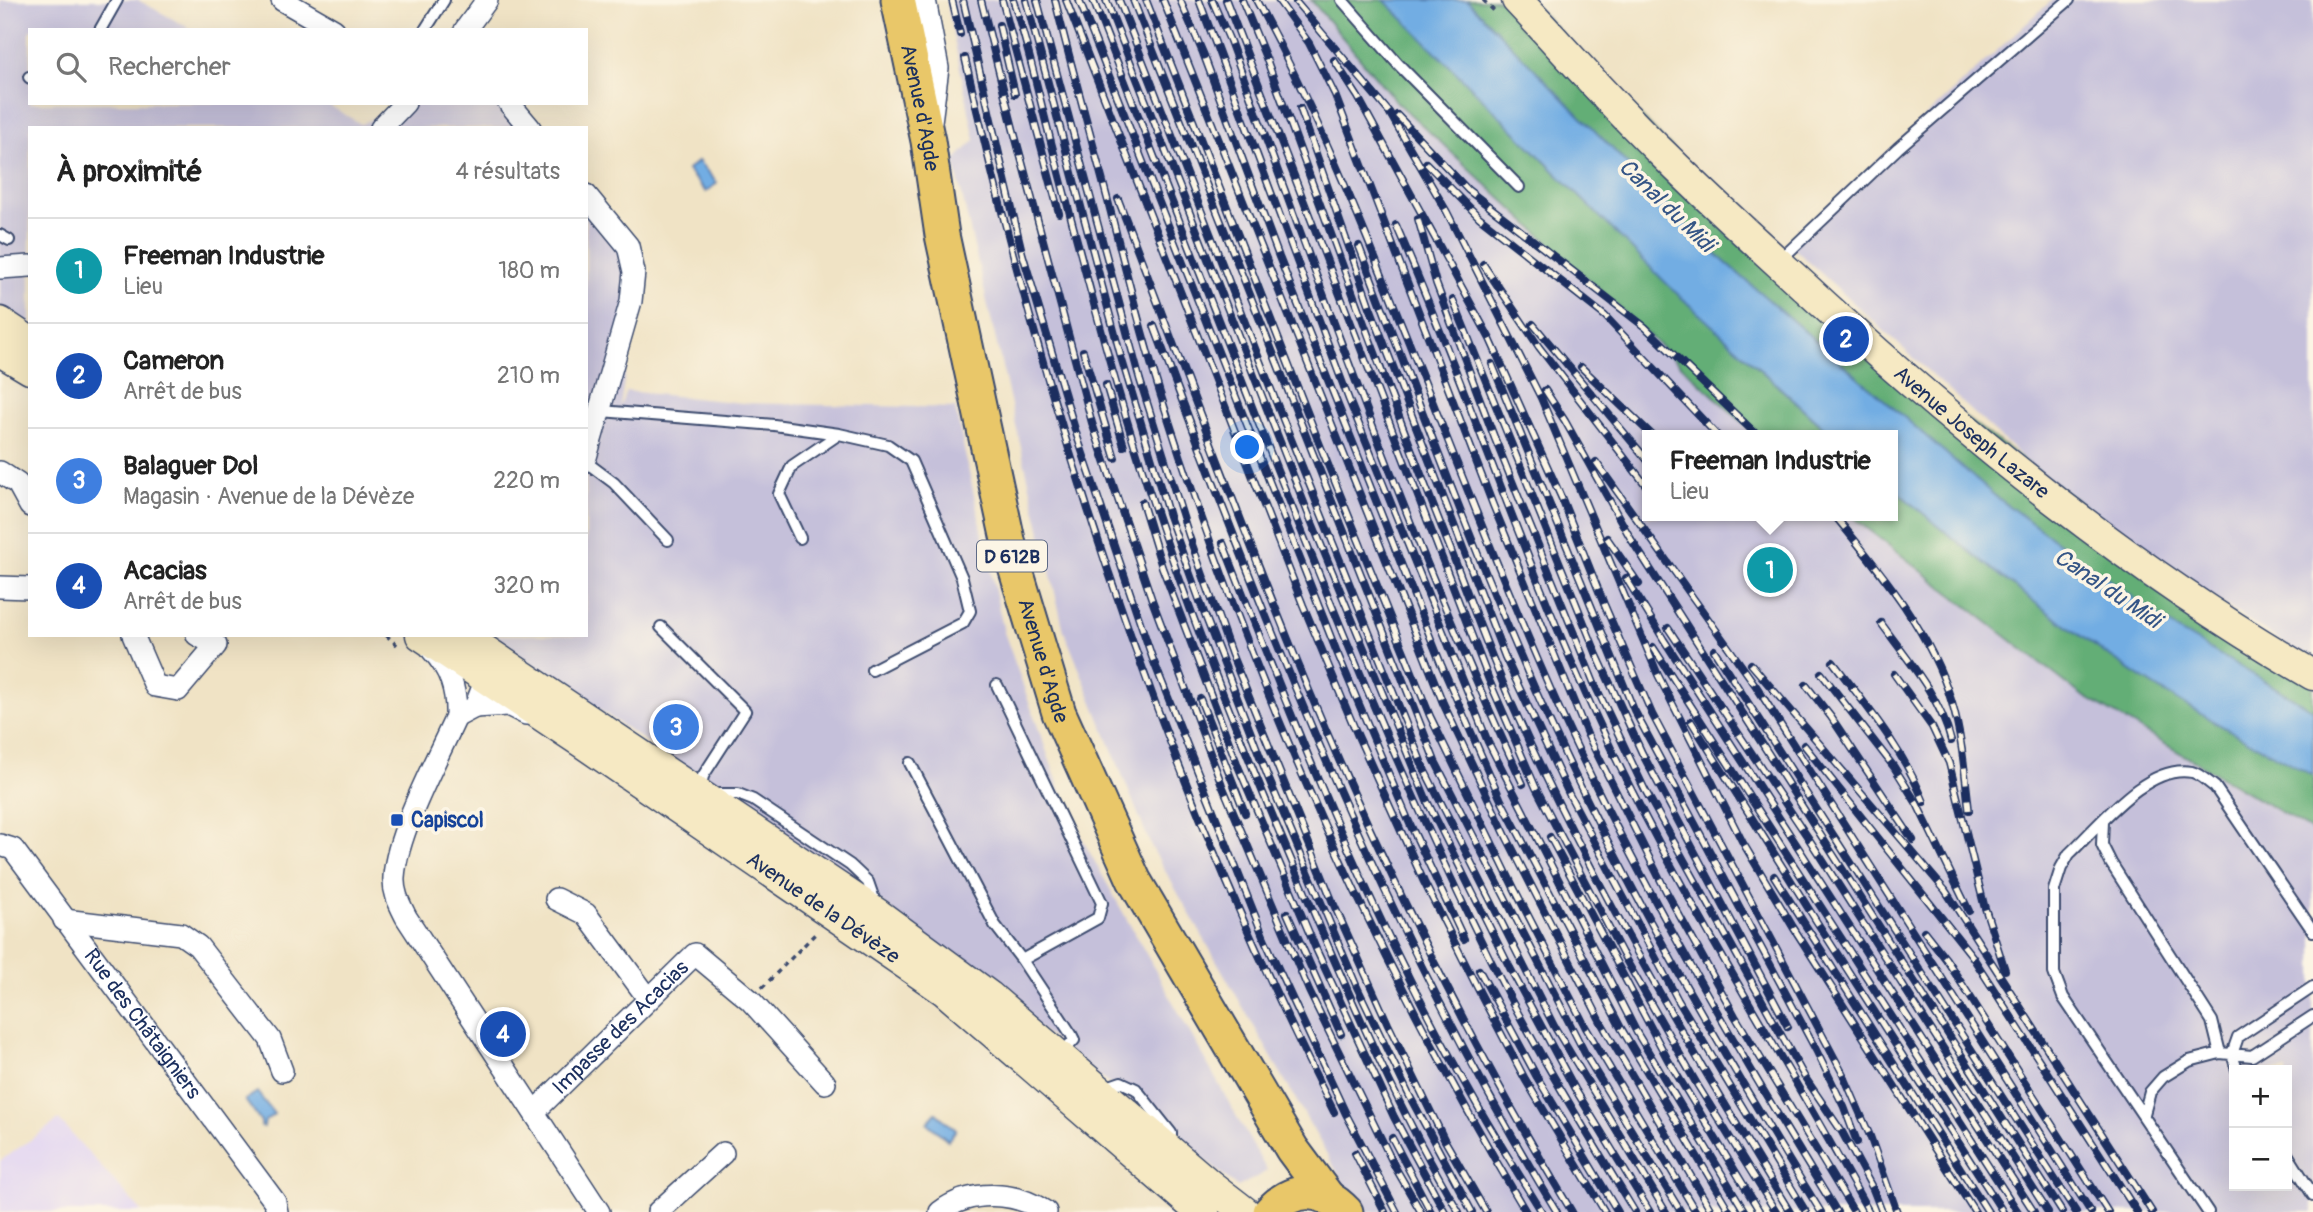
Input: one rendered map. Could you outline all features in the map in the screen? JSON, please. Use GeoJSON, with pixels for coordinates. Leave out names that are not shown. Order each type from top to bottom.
{"type":"FeatureCollection","features":[{"type":"Feature","properties":{"kind":"main road","name":"Avenue d'Agde"},"geometry":{"type":"LineString","coordinates":[[898,0],[928,141],[942,235],[1011,554],[1059,713],[1134,880],[1292,1149],[1337,1204]]}},
{"type":"Feature","properties":{"kind":"main road","name":"Avenue Joseph Lazare"},"geometry":{"type":"LineString","coordinates":[[1517,0],[1665,157],[1908,381],[2010,466],[2180,592],[2244,635],[2313,675]]}},
{"type":"Feature","properties":{"kind":"main road"},"geometry":{"type":"LineString","coordinates":[[0,322],[28,341]]}},
{"type":"Feature","properties":{"kind":"main road"},"geometry":{"type":"LineString","coordinates":[[0,351],[28,368]]}},
{"type":"Feature","properties":{"kind":"main road","name":"Avenue de la Dévèze"},"geometry":{"type":"LineString","coordinates":[[422,637],[477,678],[583,743],[945,991],[1191,1204],[1204,1212]]}},
{"type":"Feature","properties":{"kind":"main road","name":"Avenue de la Dévèze"},"geometry":{"type":"LineString","coordinates":[[463,637],[477,678],[618,739],[879,915],[989,996],[1245,1212]]}},
{"type":"Feature","properties":{"kind":"main road"},"geometry":{"type":"LineString","coordinates":[[1279,1204],[1292,1149]]}},
{"type":"Feature","properties":{"kind":"main road"},"geometry":{"type":"LineString","coordinates":[[1279,1204],[1301,1192],[1314,1192],[1337,1204]]}},
{"type":"Feature","properties":{"kind":"street"},"geometry":{"type":"LineString","coordinates":[[282,0],[331,28]]}},
{"type":"Feature","properties":{"kind":"street"},"geometry":{"type":"LineString","coordinates":[[466,28],[487,0]]}},
{"type":"Feature","properties":{"kind":"street"},"geometry":{"type":"LineString","coordinates":[[925,0],[939,68],[928,141]]}},
{"type":"Feature","properties":{"kind":"street"},"geometry":{"type":"LineString","coordinates":[[383,126],[403,105]]}},
{"type":"Feature","properties":{"kind":"street"},"geometry":{"type":"LineString","coordinates":[[511,105],[528,126]]}},
{"type":"Feature","properties":{"kind":"street"},"geometry":{"type":"LineString","coordinates":[[588,197],[628,246],[634,272],[631,301],[588,453]]}},
{"type":"Feature","properties":{"kind":"street"},"geometry":{"type":"LineString","coordinates":[[0,268],[27,268]]}},
{"type":"Feature","properties":{"kind":"street"},"geometry":{"type":"LineString","coordinates":[[0,343],[28,361]]}},
{"type":"Feature","properties":{"kind":"street"},"geometry":{"type":"LineString","coordinates":[[0,472],[18,484],[28,502]]}},
{"type":"Feature","properties":{"kind":"street"},"geometry":{"type":"LineString","coordinates":[[0,587],[28,588]]}},
{"type":"Feature","properties":{"kind":"street"},"geometry":{"type":"LineString","coordinates":[[134,637],[155,686],[178,690],[216,645],[201,637]]}},
{"type":"Feature","properties":{"kind":"street"},"geometry":{"type":"LineString","coordinates":[[441,637],[477,678],[398,849],[394,877],[395,897],[599,1212]]}},
{"type":"Feature","properties":{"kind":"street","name":"Rue des Châtaigniers"},"geometry":{"type":"LineString","coordinates":[[0,845],[13,849],[275,1202],[277,1212]]}},
{"type":"Feature","properties":{"kind":"street"},"geometry":{"type":"LineString","coordinates":[[556,899],[586,914],[648,998]]}},
{"type":"Feature","properties":{"kind":"street"},"geometry":{"type":"LineString","coordinates":[[64,920],[181,934],[198,946],[270,1039],[282,1071]]}},
{"type":"Feature","properties":{"kind":"street","name":"Impasse des Acacias"},"geometry":{"type":"LineString","coordinates":[[534,1112],[695,954],[750,1000],[825,1083]]}},
{"type":"Feature","properties":{"kind":"street"},"geometry":{"type":"LineString","coordinates":[[658,1212],[723,1153]]}},
{"type":"Feature","properties":{"kind":"street"},"geometry":{"type":"LineString","coordinates":[[940,1212],[980,1194],[1018,1198],[1046,1212]]}},
{"type":"Feature","properties":{"kind":"lane"},"geometry":{"type":"LineString","coordinates":[[101,28],[117,0]]}},
{"type":"Feature","properties":{"kind":"lane"},"geometry":{"type":"LineString","coordinates":[[426,28],[444,0]]}},
{"type":"Feature","properties":{"kind":"lane"},"geometry":{"type":"LineString","coordinates":[[1342,0],[1398,64],[1520,187]]}},
{"type":"Feature","properties":{"kind":"lane"},"geometry":{"type":"LineString","coordinates":[[1777,262],[1898,148],[2069,0]]}},
{"type":"Feature","properties":{"kind":"lane"},"geometry":{"type":"LineString","coordinates":[[601,411],[774,425],[839,434],[888,445],[911,461],[962,578],[970,611],[963,623],[872,670]]}},
{"type":"Feature","properties":{"kind":"lane"},"geometry":{"type":"LineString","coordinates":[[800,538],[779,494],[792,466],[839,434]]}},
{"type":"Feature","properties":{"kind":"lane"},"geometry":{"type":"LineString","coordinates":[[588,462],[614,484],[667,540]]}},
{"type":"Feature","properties":{"kind":"lane"},"geometry":{"type":"LineString","coordinates":[[661,627],[745,711],[703,776],[699,794]]}},
{"type":"Feature","properties":{"kind":"lane"},"geometry":{"type":"LineString","coordinates":[[997,685],[1102,903],[1098,918],[1022,960]]}},
{"type":"Feature","properties":{"kind":"lane"},"geometry":{"type":"LineString","coordinates":[[910,763],[995,925],[1022,960],[1074,1040],[1060,1055]]}},
{"type":"Feature","properties":{"kind":"lane"},"geometry":{"type":"LineString","coordinates":[[2208,1212],[2063,997],[2054,972],[2054,890],[2061,868],[2069,854],[2136,789],[2150,780],[2175,771],[2195,772],[2215,787],[2313,931]]}},
{"type":"Feature","properties":{"kind":"lane"},"geometry":{"type":"LineString","coordinates":[[2103,822],[2102,845],[2111,863],[2212,1021],[2234,1065]]}},
{"type":"Feature","properties":{"kind":"lane"},"geometry":{"type":"LineString","coordinates":[[2226,1053],[2246,1030],[2313,987]]}},
{"type":"Feature","properties":{"kind":"lane"},"geometry":{"type":"LineString","coordinates":[[2144,1114],[2150,1092],[2163,1077],[2189,1061],[2226,1053],[2252,1056],[2313,1016]]}},
{"type":"Feature","properties":{"kind":"lane"},"geometry":{"type":"LineString","coordinates":[[2292,1162],[2313,1195]]}},
{"type":"Feature","properties":{"kind":"path"},"geometry":{"type":"LineString","coordinates":[[750,1000],[834,914]]}},
{"type":"Feature","properties":{"kind":"shaded area"},"geometry":{"type":"Polygon","coordinates":[[[0,0],[138,0],[189,28],[28,28],[28,105],[328,105],[361,124],[399,105],[514,105],[532,126],[28,126],[28,331],[0,312],[0,0]]]}},
{"type":"Feature","properties":{"kind":"shaded area"},"geometry":{"type":"Polygon","coordinates":[[[946,0],[1311,0],[1395,100],[1751,430],[1642,430],[1642,521],[1857,521],[2080,694],[2313,831],[2313,1212],[1360,1212],[1151,846],[1064,631],[954,161],[975,140],[946,0]]]}},
{"type":"Feature","properties":{"kind":"shaded area"},"geometry":{"type":"Polygon","coordinates":[[[2052,0],[2313,0],[2313,662],[2084,514],[1788,243],[2052,0]]]}},
{"type":"Feature","properties":{"kind":"shaded area"},"geometry":{"type":"Polygon","coordinates":[[[588,190],[643,253],[620,407],[626,391],[743,403],[955,408],[1004,632],[1070,817],[1267,1171],[1238,1187],[885,905],[493,637],[588,637],[588,190]]]}},
{"type":"Feature","properties":{"kind":"shaded area"},"geometry":{"type":"Polygon","coordinates":[[[59,1120],[142,1212],[0,1212],[0,1161],[59,1120]]]}},
{"type":"Feature","properties":{"kind":"green space"},"geometry":{"type":"Polygon","coordinates":[[[1311,0],[1386,0],[1661,276],[1826,430],[1751,430],[1395,100],[1311,0]]]}},
{"type":"Feature","properties":{"kind":"green space"},"geometry":{"type":"Polygon","coordinates":[[[1467,0],[1529,0],[1845,328],[2313,675],[2313,710],[2176,629],[1995,496],[1711,250],[1467,0]]]}},
{"type":"Feature","properties":{"kind":"green space"},"geometry":{"type":"Polygon","coordinates":[[[1898,492],[2014,587],[2110,656],[2205,717],[2313,775],[2313,831],[2080,694],[1857,521],[1898,521],[1898,492]]]}},
{"type":"Feature","properties":{"kind":"water","name":"Canal du Midi"},"geometry":{"type":"Polygon","coordinates":[[[1384,0],[1467,0],[1711,250],[1995,496],[2176,629],[2313,710],[2313,775],[2226,729],[2142,678],[1984,563],[1898,492],[1898,430],[1827,430],[1672,289],[1384,0]]]}},
{"type":"Feature","properties":{"kind":"water"},"geometry":{"type":"Polygon","coordinates":[[[698,161],[717,183],[706,192],[687,170],[698,161]]]}},
{"type":"Feature","properties":{"kind":"water"},"geometry":{"type":"Polygon","coordinates":[[[257,1092],[274,1114],[265,1121],[264,1127],[245,1100],[257,1092]]]}},
{"type":"Feature","properties":{"kind":"water"},"geometry":{"type":"Polygon","coordinates":[[[936,1113],[956,1130],[948,1140],[927,1123],[936,1113]]]}},
{"type":"Feature","properties":{"kind":"railway"},"geometry":{"type":"LineString","coordinates":[[952,0],[960,34]]}},
{"type":"Feature","properties":{"kind":"railway"},"geometry":{"type":"LineString","coordinates":[[963,0],[1022,252],[1077,436],[1152,657],[1264,938],[1346,1114],[1397,1212]]}},
{"type":"Feature","properties":{"kind":"railway"},"geometry":{"type":"LineString","coordinates":[[981,0],[1092,423],[1152,600],[1222,785],[1309,991],[1395,1167],[1421,1212]]}},
{"type":"Feature","properties":{"kind":"railway"},"geometry":{"type":"LineString","coordinates":[[1002,0],[1059,213]]}},
{"type":"Feature","properties":{"kind":"railway"},"geometry":{"type":"LineString","coordinates":[[1013,0],[1118,390],[1158,517],[1203,643],[1339,972],[1376,1054],[1459,1212]]}},
{"type":"Feature","properties":{"kind":"railway"},"geometry":{"type":"LineString","coordinates":[[1026,0],[1121,357],[1169,516],[1206,618],[1268,777],[1357,987],[1409,1095],[1472,1212]]}},
{"type":"Feature","properties":{"kind":"railway"},"geometry":{"type":"LineString","coordinates":[[1037,0],[1140,380],[1189,536],[1231,653],[1334,905],[1388,1024],[1444,1139],[1486,1212]]}},
{"type":"Feature","properties":{"kind":"railway"},"geometry":{"type":"LineString","coordinates":[[1055,0],[1153,370],[1195,500],[1234,605],[1275,710],[1366,915],[1416,1015],[1526,1212]]}},
{"type":"Feature","properties":{"kind":"railway"},"geometry":{"type":"LineString","coordinates":[[1066,0],[1303,605],[1357,734],[1424,882],[1480,993],[1525,1079],[1605,1212]]}},
{"type":"Feature","properties":{"kind":"railway"},"geometry":{"type":"LineString","coordinates":[[1079,0],[1336,650],[1410,824],[1464,939]]}},
{"type":"Feature","properties":{"kind":"railway"},"geometry":{"type":"LineString","coordinates":[[1093,0],[1284,487],[1399,765],[1511,1000],[1562,1092],[1635,1212]]}},
{"type":"Feature","properties":{"kind":"railway"},"geometry":{"type":"LineString","coordinates":[[1106,0],[1308,513],[1427,801],[1510,968],[1575,1089],[1650,1212]]}},
{"type":"Feature","properties":{"kind":"railway"},"geometry":{"type":"LineString","coordinates":[[1119,0],[1276,402],[1425,771],[1554,1026],[1666,1212]]}},
{"type":"Feature","properties":{"kind":"railway"},"geometry":{"type":"LineString","coordinates":[[1133,0],[1435,761],[1589,1061],[1681,1212]]}},
{"type":"Feature","properties":{"kind":"railway"},"geometry":{"type":"LineString","coordinates":[[1146,0],[1320,445],[1430,716],[1586,1028],[1696,1212]]}},
{"type":"Feature","properties":{"kind":"railway"},"geometry":{"type":"LineString","coordinates":[[1163,0],[1443,703],[1507,838],[1602,1024],[1712,1212]]}},
{"type":"Feature","properties":{"kind":"railway"},"geometry":{"type":"LineString","coordinates":[[1180,0],[1441,664],[1501,800],[1621,1028],[1730,1212]]}},
{"type":"Feature","properties":{"kind":"railway"},"geometry":{"type":"LineString","coordinates":[[1199,0],[1349,400],[1488,742],[1637,1033],[1745,1212]]}},
{"type":"Feature","properties":{"kind":"railway"},"geometry":{"type":"LineString","coordinates":[[1212,0],[1230,41],[1333,322],[1405,508],[1442,601],[1523,784]]}},
{"type":"Feature","properties":{"kind":"railway"},"geometry":{"type":"LineString","coordinates":[[1226,0],[1489,680],[1536,788],[1622,953],[1698,1086],[1776,1212]]}},
{"type":"Feature","properties":{"kind":"railway"},"geometry":{"type":"LineString","coordinates":[[1242,0],[1402,426],[1511,702],[1574,834],[1642,962],[1790,1212]]}},
{"type":"Feature","properties":{"kind":"railway"},"geometry":{"type":"LineString","coordinates":[[1256,0],[1295,75],[1347,191],[1518,614],[1592,779],[1692,968],[1837,1212]]}},
{"type":"Feature","properties":{"kind":"railway"},"geometry":{"type":"LineString","coordinates":[[1278,0],[1309,43],[1335,95],[1493,505],[1587,734],[1667,893],[1735,1016],[1854,1212]]}},
{"type":"Feature","properties":{"kind":"railway"},"geometry":{"type":"LineString","coordinates":[[1296,2],[1389,112],[1447,212],[1541,398],[1658,675],[1743,843],[1793,927],[1975,1212]]}},
{"type":"Feature","properties":{"kind":"railway"},"geometry":{"type":"LineString","coordinates":[[999,25],[1015,94]]}},
{"type":"Feature","properties":{"kind":"railway"},"geometry":{"type":"LineString","coordinates":[[965,58],[1033,329],[1117,596],[1165,728],[1217,858],[1273,986],[1334,1112]]}},
{"type":"Feature","properties":{"kind":"railway"},"geometry":{"type":"LineString","coordinates":[[1334,60],[1358,97],[1490,339],[1562,499],[1652,714],[1843,1074],[1870,1136],[1897,1212]]}},
{"type":"Feature","properties":{"kind":"railway"},"geometry":{"type":"LineString","coordinates":[[1300,108],[1370,307],[1505,657],[1569,794],[1678,1000],[1806,1212]]}},
{"type":"Feature","properties":{"kind":"railway"},"geometry":{"type":"LineString","coordinates":[[1397,115],[1468,190],[1645,327],[1752,430]]}},
{"type":"Feature","properties":{"kind":"railway"},"geometry":{"type":"LineString","coordinates":[[1426,163],[1479,217],[1605,316],[1712,430]]}},
{"type":"Feature","properties":{"kind":"railway"},"geometry":{"type":"LineString","coordinates":[[1118,199],[1259,567],[1367,823],[1464,1021],[1572,1212]]}},
{"type":"Feature","properties":{"kind":"railway"},"geometry":{"type":"LineString","coordinates":[[1418,219],[1436,283],[1495,439],[1594,683],[1645,790],[1804,1076],[1842,1132],[1873,1189],[1882,1212]]}},
{"type":"Feature","properties":{"kind":"railway"},"geometry":{"type":"LineString","coordinates":[[1396,225],[1546,601],[1630,788],[1696,910],[1869,1212]]}},
{"type":"Feature","properties":{"kind":"railway"},"geometry":{"type":"LineString","coordinates":[[1359,246],[1488,578],[1565,755],[1668,955],[1821,1212]]}},
{"type":"Feature","properties":{"kind":"railway"},"geometry":{"type":"LineString","coordinates":[[1483,264],[1539,347],[1642,480]]}},
{"type":"Feature","properties":{"kind":"railway"},"geometry":{"type":"LineString","coordinates":[[1453,300],[1597,655],[1642,753],[1788,1027]]}},
{"type":"Feature","properties":{"kind":"railway"},"geometry":{"type":"LineString","coordinates":[[1533,324],[1642,454]]}},
{"type":"Feature","properties":{"kind":"railway"},"geometry":{"type":"LineString","coordinates":[[1154,326],[1287,667],[1384,889],[1495,1106],[1557,1212]]}},
{"type":"Feature","properties":{"kind":"railway"},"geometry":{"type":"LineString","coordinates":[[1083,351],[1115,458]]}},
{"type":"Feature","properties":{"kind":"railway"},"geometry":{"type":"LineString","coordinates":[[1492,364],[1634,710],[1816,1050],[1844,1107],[1857,1142]]}},
{"type":"Feature","properties":{"kind":"railway"},"geometry":{"type":"LineString","coordinates":[[1581,367],[1647,430]]}},
{"type":"Feature","properties":{"kind":"railway"},"geometry":{"type":"LineString","coordinates":[[1106,385],[1124,446]]}},
{"type":"Feature","properties":{"kind":"railway"},"geometry":{"type":"LineString","coordinates":[[1545,390],[1631,539],[2062,1212]]}},
{"type":"Feature","properties":{"kind":"railway"},"geometry":{"type":"LineString","coordinates":[[1596,462],[1756,686],[2091,1212]]}},
{"type":"Feature","properties":{"kind":"railway"},"geometry":{"type":"LineString","coordinates":[[1142,502],[1162,567],[1238,766],[1316,949],[1394,1117],[1445,1212]]}},
{"type":"Feature","properties":{"kind":"railway"},"geometry":{"type":"LineString","coordinates":[[1839,521],[1903,604],[1918,627],[1943,677],[1958,729],[1969,810]]}},
{"type":"Feature","properties":{"kind":"railway"},"geometry":{"type":"LineString","coordinates":[[1607,538],[1639,584]]}},
{"type":"Feature","properties":{"kind":"railway"},"geometry":{"type":"LineString","coordinates":[[1223,543],[1307,753],[1400,960],[1479,1109],[1542,1212]]}},
{"type":"Feature","properties":{"kind":"railway"},"geometry":{"type":"LineString","coordinates":[[1626,578],[2034,1212]]}},
{"type":"Feature","properties":{"kind":"railway"},"geometry":{"type":"LineString","coordinates":[[1881,623],[1931,693],[1951,741]]}},
{"type":"Feature","properties":{"kind":"railway"},"geometry":{"type":"LineString","coordinates":[[1668,628],[1809,839],[2048,1212]]}},
{"type":"Feature","properties":{"kind":"railway"},"geometry":{"type":"LineString","coordinates":[[1653,647],[2018,1212]]}},
{"type":"Feature","properties":{"kind":"railway"},"geometry":{"type":"LineString","coordinates":[[1714,650],[2076,1212]]}},
{"type":"Feature","properties":{"kind":"railway"},"geometry":{"type":"LineString","coordinates":[[1833,662],[1895,746],[1924,802]]}},
{"type":"Feature","properties":{"kind":"railway"},"geometry":{"type":"LineString","coordinates":[[1751,664],[1945,890],[2152,1212]]}},
{"type":"Feature","properties":{"kind":"railway"},"geometry":{"type":"LineString","coordinates":[[1821,673],[1894,767],[1917,804],[1969,911]]}},
{"type":"Feature","properties":{"kind":"railway"},"geometry":{"type":"LineString","coordinates":[[1894,674],[1932,727],[1949,763],[1984,905],[2005,970]]}},
{"type":"Feature","properties":{"kind":"railway"},"geometry":{"type":"LineString","coordinates":[[1806,685],[1831,717],[1913,840]]}},
{"type":"Feature","properties":{"kind":"railway"},"geometry":{"type":"LineString","coordinates":[[1200,699],[1245,813]]}},
{"type":"Feature","properties":{"kind":"railway"},"geometry":{"type":"LineString","coordinates":[[1691,721],[2003,1212]]}},
{"type":"Feature","properties":{"kind":"railway"},"geometry":{"type":"LineString","coordinates":[[1804,745],[1972,956],[2137,1212]]}},
{"type":"Feature","properties":{"kind":"railway"},"geometry":{"type":"LineString","coordinates":[[1550,837],[1668,1060],[1760,1212]]}},
{"type":"Feature","properties":{"kind":"railway"},"geometry":{"type":"LineString","coordinates":[[1774,876],[1988,1212]]}},
{"type":"Feature","properties":{"kind":"railway"},"geometry":{"type":"LineString","coordinates":[[1287,913],[1341,1034]]}},
{"type":"Feature","properties":{"kind":"railway"},"geometry":{"type":"LineString","coordinates":[[1924,931],[1946,959],[2108,1212]]}},
{"type":"Feature","properties":{"kind":"railway"},"geometry":{"type":"LineString","coordinates":[[1479,970],[1537,1077],[1618,1212]]}},
{"type":"Feature","properties":{"kind":"railway"},"geometry":{"type":"LineString","coordinates":[[1392,1138],[1431,1212]]}},
{"type":"Feature","properties":{"kind":"railway"},"geometry":{"type":"LineString","coordinates":[[1355,1153],[1385,1212]]}},
{"type":"Feature","properties":{"kind":"place","name":"Cameron"},"geometry":{"type":"Point","coordinates":[1846,339]}},
{"type":"Feature","properties":{"kind":"place","name":"Freeman Industrie"},"geometry":{"type":"Point","coordinates":[1770,570]}},
{"type":"Feature","properties":{"kind":"place","name":"Balaguer Dol"},"geometry":{"type":"Point","coordinates":[676,727]}},
{"type":"Feature","properties":{"kind":"place","name":"Capiscol"},"geometry":{"type":"Point","coordinates":[397,820]}},
{"type":"Feature","properties":{"kind":"place","name":"Acacias"},"geometry":{"type":"Point","coordinates":[503,1034]}}]}
